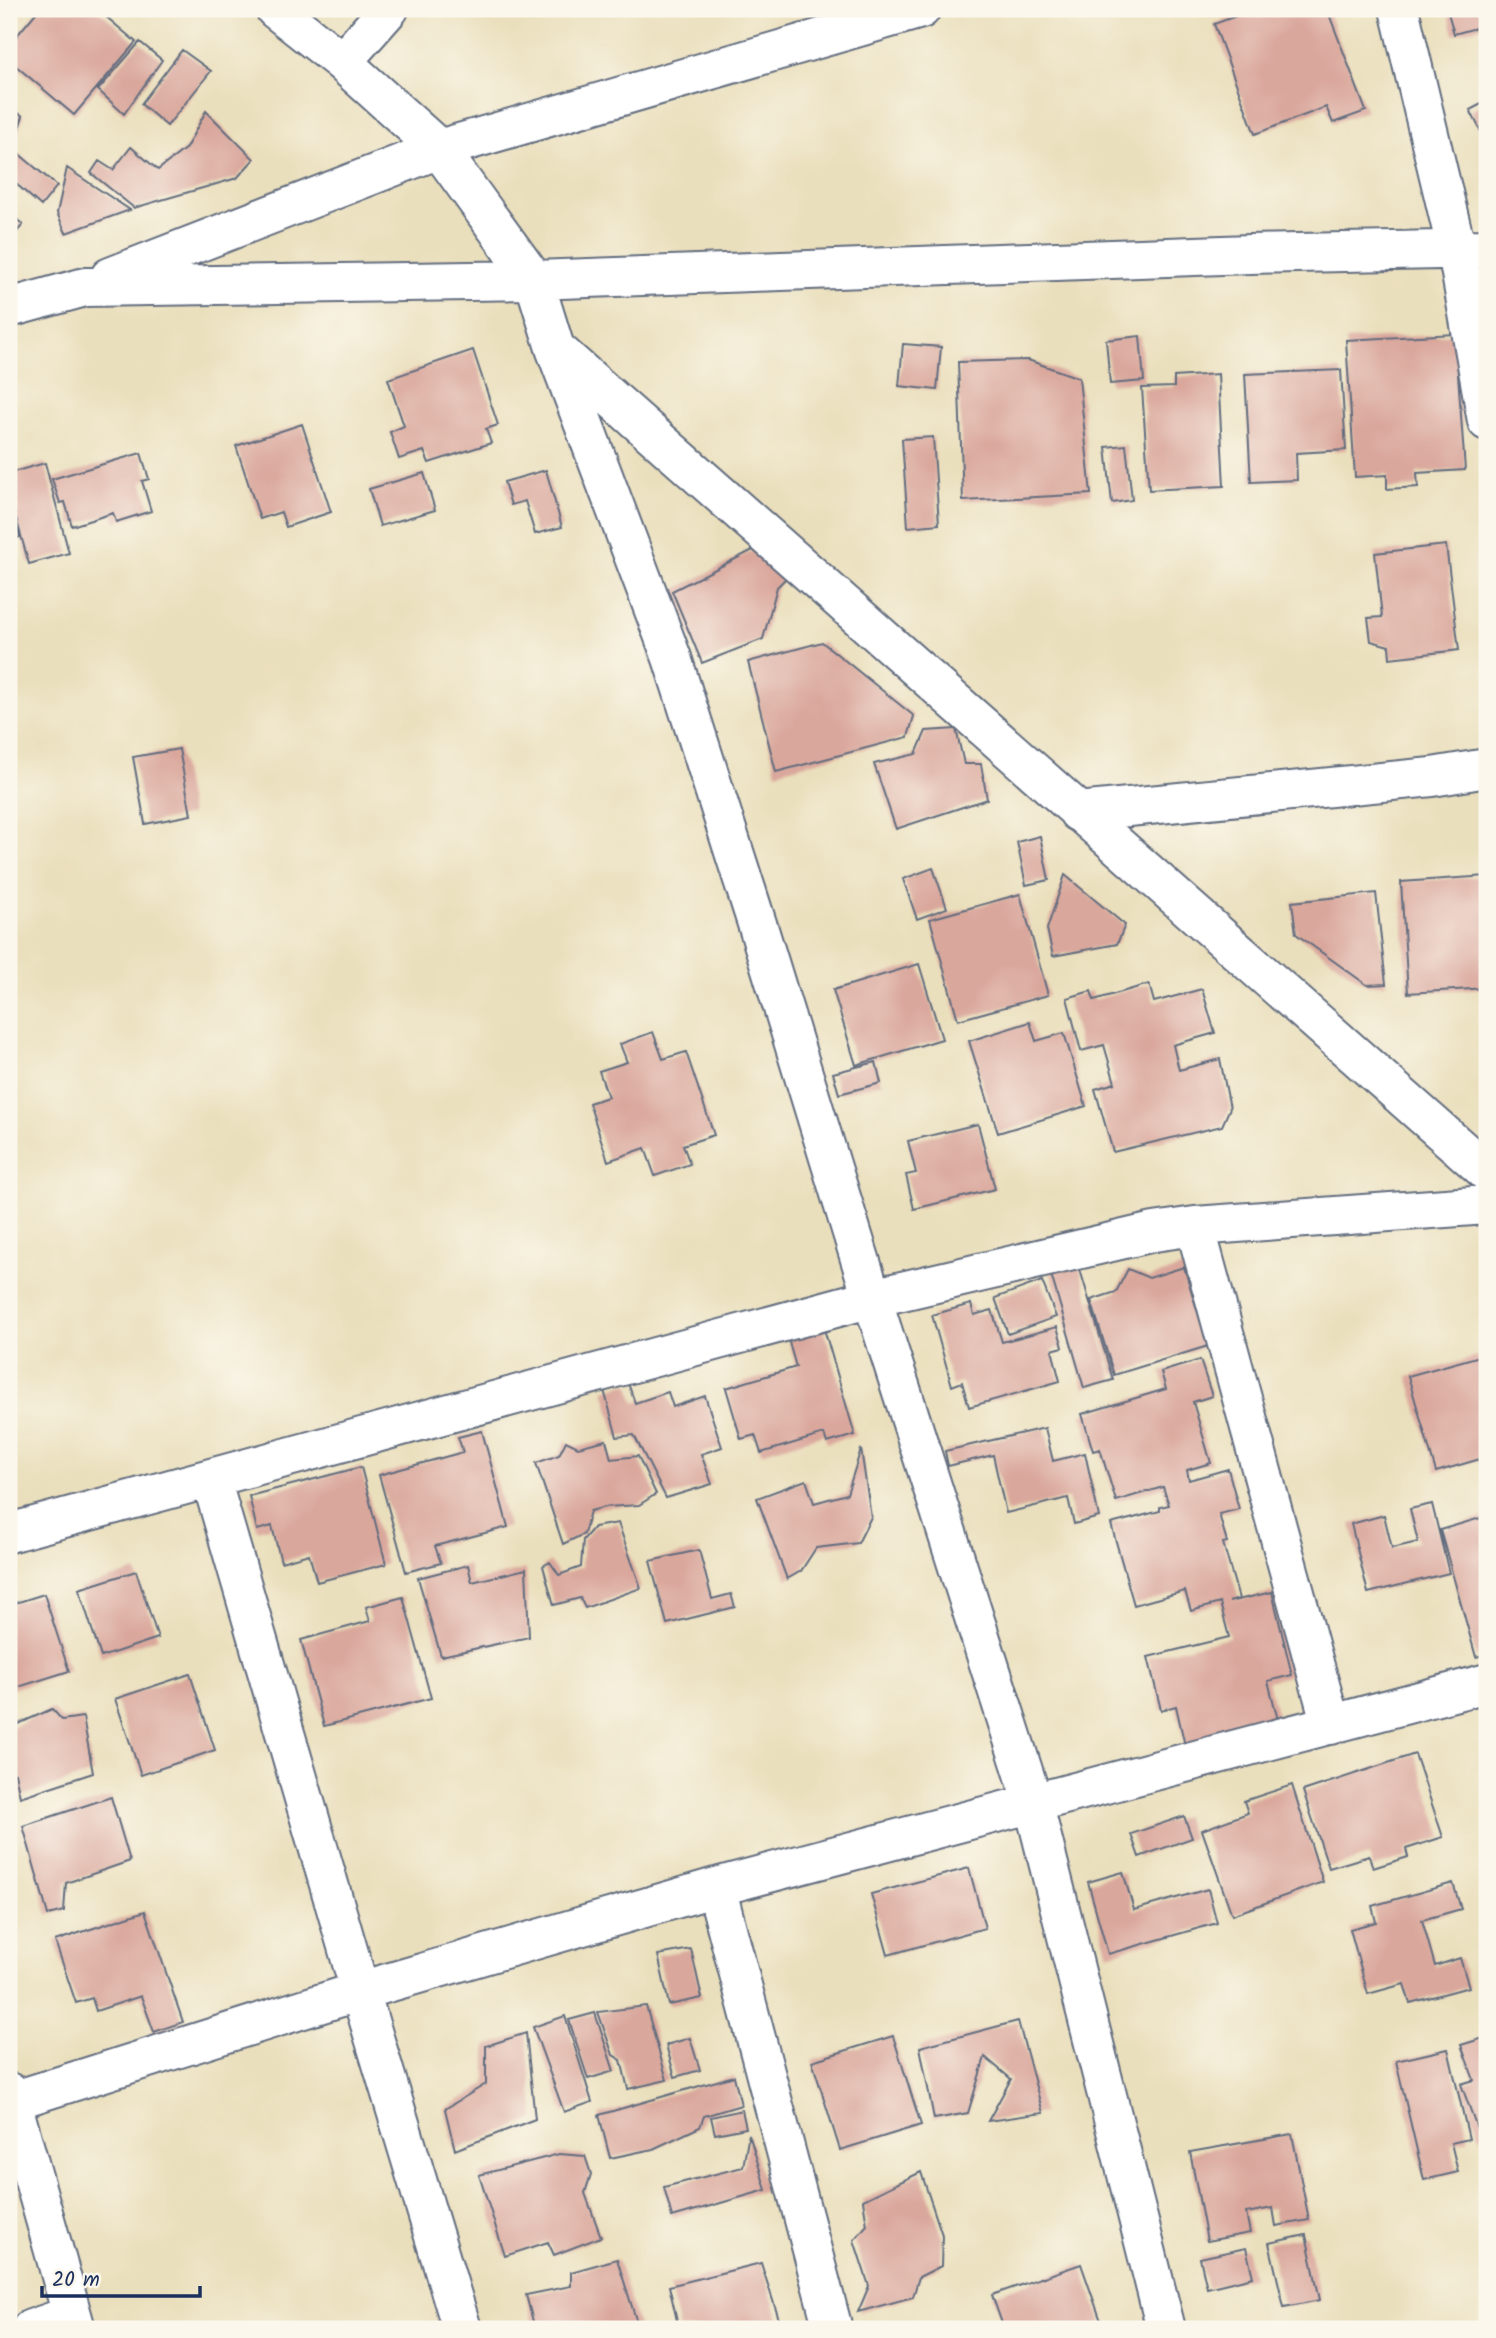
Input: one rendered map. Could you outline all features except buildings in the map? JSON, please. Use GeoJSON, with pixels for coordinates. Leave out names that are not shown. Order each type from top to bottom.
{"type":"FeatureCollection","features":[{"type":"Feature","properties":{"kind":"street"},"geometry":{"type":"LineString","coordinates":[[275,9],[342,62],[439,149],[534,281],[555,348],[672,658],[1033,1802],[1166,2329]]}},
{"type":"Feature","properties":{"kind":"street"},"geometry":{"type":"LineString","coordinates":[[342,62],[389,9]]}},
{"type":"Feature","properties":{"kind":"street"},"geometry":{"type":"LineString","coordinates":[[9,308],[85,287],[439,149],[921,9]]}},
{"type":"Feature","properties":{"kind":"street"},"geometry":{"type":"LineString","coordinates":[[1399,9],[1472,250],[1487,421]]}},
{"type":"Feature","properties":{"kind":"street"},"geometry":{"type":"LineString","coordinates":[[85,287],[534,281],[1250,254],[1472,250]]}},
{"type":"Feature","properties":{"kind":"street"},"geometry":{"type":"LineString","coordinates":[[555,348],[1487,1172]]}},
{"type":"Feature","properties":{"kind":"street"},"geometry":{"type":"LineString","coordinates":[[1078,812],[1432,777],[1487,768]]}},
{"type":"Feature","properties":{"kind":"street"},"geometry":{"type":"LineString","coordinates":[[9,1532],[872,1298],[1154,1232],[1195,1226],[1487,1205]]}},
{"type":"Feature","properties":{"kind":"street"},"geometry":{"type":"LineString","coordinates":[[1195,1226],[1331,1725]]}},
{"type":"Feature","properties":{"kind":"street"},"geometry":{"type":"LineString","coordinates":[[211,1479],[360,1991],[462,2329]]}},
{"type":"Feature","properties":{"kind":"street"},"geometry":{"type":"LineString","coordinates":[[31,2329],[74,2322],[10,2096],[716,1887],[1487,1684]]}},
{"type":"Feature","properties":{"kind":"street"},"geometry":{"type":"LineString","coordinates":[[716,1887],[833,2329]]}}]}
